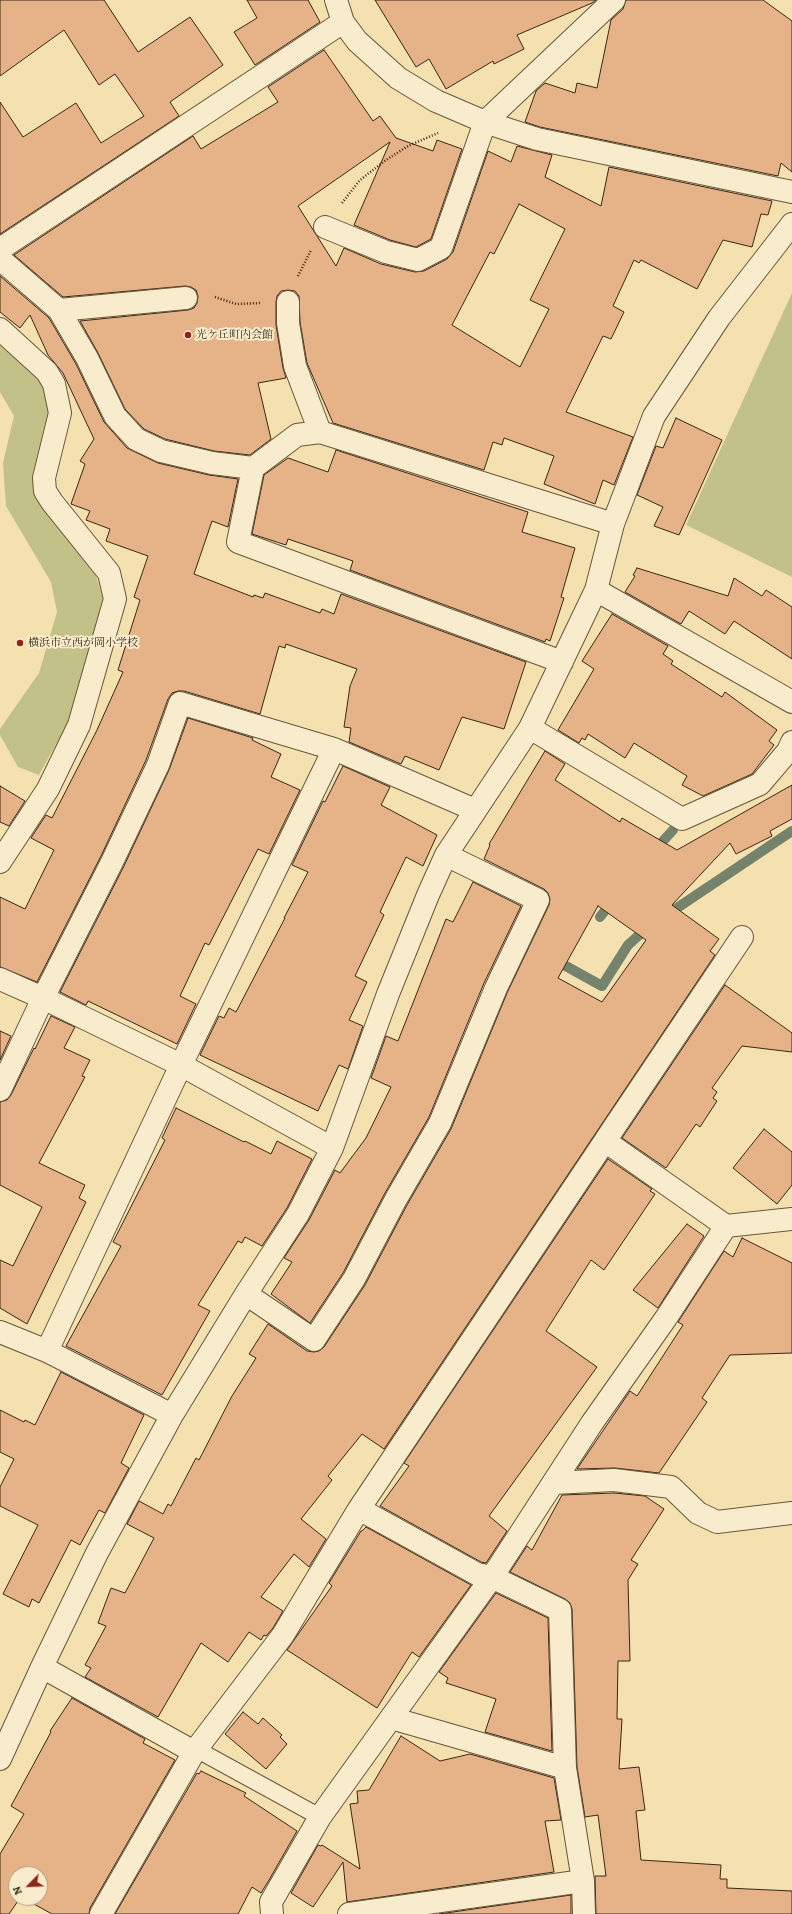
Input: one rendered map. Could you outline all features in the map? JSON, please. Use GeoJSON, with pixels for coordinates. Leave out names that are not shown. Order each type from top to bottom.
{"type":"FeatureCollection","features":[{"type":"Feature","properties":{"kind":"street"},"geometry":{"type":"LineString","coordinates":[[335,0],[344,22],[357,41],[398,78],[436,101],[485,122],[537,139],[792,192]]}},
{"type":"Feature","properties":{"kind":"street"},"geometry":{"type":"LineString","coordinates":[[325,227],[386,252],[418,260],[441,248],[485,122],[614,0]]}},
{"type":"Feature","properties":{"kind":"street"},"geometry":{"type":"LineString","coordinates":[[0,249],[344,22]]}},
{"type":"Feature","properties":{"kind":"street"},"geometry":{"type":"LineString","coordinates":[[0,1759],[97,1553],[172,1415],[246,1294],[298,1214],[332,1148],[388,994],[428,895],[446,855],[530,728],[596,590],[613,524],[654,416],[719,318],[792,224]]}},
{"type":"Feature","properties":{"kind":"street"},"geometry":{"type":"LineString","coordinates":[[0,259],[59,310],[87,358],[115,416],[136,439],[161,451],[212,463],[253,468]]}},
{"type":"Feature","properties":{"kind":"street"},"geometry":{"type":"LineString","coordinates":[[59,310],[186,298]]}},
{"type":"Feature","properties":{"kind":"street"},"geometry":{"type":"LineString","coordinates":[[288,302],[288,323],[295,366],[320,432]]}},
{"type":"Feature","properties":{"kind":"street"},"geometry":{"type":"LineString","coordinates":[[0,329],[47,372],[54,384],[60,413],[44,478],[45,491],[108,573],[115,599],[79,725],[48,789],[0,862]]}},
{"type":"Feature","properties":{"kind":"street"},"geometry":{"type":"LineString","coordinates":[[562,662],[238,542],[253,468],[297,435],[320,432],[613,524]]}},
{"type":"Feature","properties":{"kind":"street"},"geometry":{"type":"LineString","coordinates":[[596,590],[792,702]]}},
{"type":"Feature","properties":{"kind":"street"},"geometry":{"type":"LineString","coordinates":[[0,1090],[43,998],[112,862],[155,772],[180,703],[334,749],[475,810]]}},
{"type":"Feature","properties":{"kind":"street"},"geometry":{"type":"LineString","coordinates":[[530,728],[682,819],[760,784],[788,751],[792,742]]}},
{"type":"Feature","properties":{"kind":"street"},"geometry":{"type":"LineString","coordinates":[[47,1351],[182,1065],[334,749]]}},
{"type":"Feature","properties":{"kind":"street"},"geometry":{"type":"LineString","coordinates":[[246,1294],[314,1340],[354,1280],[396,1199],[440,1123],[496,988],[538,900],[446,855]]}},
{"type":"Feature","properties":{"kind":"street"},"geometry":{"type":"LineString","coordinates":[[100,1914],[195,1750],[283,1635],[360,1509],[742,937]]}},
{"type":"Feature","properties":{"kind":"street"},"geometry":{"type":"LineString","coordinates":[[0,979],[182,1065],[332,1148]]}},
{"type":"Feature","properties":{"kind":"street"},"geometry":{"type":"LineString","coordinates":[[605,1141],[726,1226],[792,1219]]}},
{"type":"Feature","properties":{"kind":"street"},"geometry":{"type":"LineString","coordinates":[[272,1914],[271,1902],[320,1817],[492,1577],[553,1483],[666,1318],[726,1226]]}},
{"type":"Feature","properties":{"kind":"street"},"geometry":{"type":"LineString","coordinates":[[0,1332],[47,1351],[172,1415]]}},
{"type":"Feature","properties":{"kind":"street"},"geometry":{"type":"LineString","coordinates":[[553,1483],[614,1480],[671,1487],[698,1513],[717,1522],[792,1513]]}},
{"type":"Feature","properties":{"kind":"street"},"geometry":{"type":"LineString","coordinates":[[360,1509],[477,1574],[492,1577],[560,1610],[564,1768],[583,1881],[584,1914]]}},
{"type":"Feature","properties":{"kind":"street"},"geometry":{"type":"LineString","coordinates":[[42,1667],[195,1750]]}},
{"type":"Feature","properties":{"kind":"street"},"geometry":{"type":"LineString","coordinates":[[391,1718],[564,1768]]}},
{"type":"Feature","properties":{"kind":"street"},"geometry":{"type":"LineString","coordinates":[[349,1914],[583,1881]]}},
{"type":"Feature","properties":{"kind":"lane"},"geometry":{"type":"LineString","coordinates":[[195,1750],[320,1817]]}},
{"type":"Feature","properties":{"kind":"path"},"geometry":{"type":"LineString","coordinates":[[186,298],[210,296],[236,304],[288,302],[301,267],[325,227],[360,180],[408,146],[442,131]]}},
{"type":"Feature","properties":{"kind":"shaded area"},"geometry":{"type":"Polygon","coordinates":[[[792,293],[792,577],[686,525],[792,293]]]}},
{"type":"Feature","properties":{"kind":"shaded area"},"geometry":{"type":"Polygon","coordinates":[[[0,345],[16,355],[41,384],[53,411],[36,487],[95,572],[104,602],[70,719],[39,775],[18,767],[0,735],[0,729],[39,673],[57,612],[51,582],[6,506],[3,463],[14,416],[0,392],[0,345]]]}},
{"type":"Feature","properties":{"kind":"building"},"geometry":{"type":"Polygon","coordinates":[[[0,0],[104,0],[138,52],[190,17],[223,65],[170,102],[179,116],[0,234],[0,102],[23,137],[76,103],[101,143],[144,116],[115,74],[99,85],[64,30],[0,76],[0,0]]]}},
{"type":"Feature","properties":{"kind":"building"},"geometry":{"type":"Polygon","coordinates":[[[247,0],[308,0],[320,22],[255,65],[234,32],[257,18],[247,0]]]}},
{"type":"Feature","properties":{"kind":"building"},"geometry":{"type":"Polygon","coordinates":[[[375,0],[596,0],[517,35],[524,49],[494,64],[493,61],[446,89],[429,59],[416,67],[375,0]]]}},
{"type":"Feature","properties":{"kind":"building"},"geometry":{"type":"Polygon","coordinates":[[[626,0],[763,0],[792,21],[792,172],[781,163],[778,176],[540,127],[525,122],[536,91],[545,83],[575,93],[577,83],[597,88],[611,20],[623,9],[626,0]]]}},
{"type":"Feature","properties":{"kind":"building"},"geometry":{"type":"Polygon","coordinates":[[[324,50],[373,121],[380,116],[396,138],[433,151],[437,140],[462,149],[431,239],[416,247],[390,240],[354,225],[390,142],[298,206],[336,266],[344,248],[381,264],[415,272],[424,271],[447,259],[453,252],[488,151],[511,162],[517,146],[552,155],[545,177],[601,206],[609,167],[772,201],[768,215],[761,214],[752,247],[723,240],[697,289],[641,260],[639,263],[634,260],[613,306],[624,312],[611,339],[603,336],[566,412],[633,437],[614,485],[603,480],[595,504],[544,484],[554,456],[504,438],[502,445],[493,442],[484,470],[333,423],[307,363],[300,322],[299,296],[295,291],[281,291],[277,296],[276,325],[286,378],[258,383],[271,439],[250,455],[214,451],[165,439],[144,429],[125,409],[98,353],[80,321],[188,310],[194,308],[197,303],[198,296],[196,290],[185,286],[63,297],[14,255],[193,136],[201,149],[278,102],[268,87],[324,50]],[[519,204],[494,254],[490,252],[452,325],[520,367],[549,309],[530,300],[565,229],[519,204]]]}},
{"type":"Feature","properties":{"kind":"building"},"geometry":{"type":"Polygon","coordinates":[[[0,276],[49,318],[76,364],[104,422],[127,448],[158,463],[209,475],[238,479],[228,527],[212,521],[194,574],[253,597],[254,595],[263,598],[265,593],[320,613],[322,609],[334,614],[341,594],[526,662],[504,729],[462,717],[439,770],[405,756],[401,764],[349,742],[351,728],[344,727],[350,686],[357,669],[286,644],[285,648],[279,646],[260,714],[184,691],[172,693],[168,699],[146,760],[101,856],[37,982],[0,967],[0,897],[25,909],[54,850],[31,838],[46,815],[52,818],[97,730],[123,672],[118,670],[140,600],[134,597],[148,556],[106,541],[110,529],[86,520],[90,511],[71,504],[85,464],[80,461],[94,439],[63,373],[48,355],[30,315],[20,328],[0,312],[0,276]]]}},
{"type":"Feature","properties":{"kind":"building"},"geometry":{"type":"Polygon","coordinates":[[[676,418],[722,440],[679,535],[654,526],[663,507],[637,495],[656,446],[663,448],[676,418]]]}},
{"type":"Feature","properties":{"kind":"building"},"geometry":{"type":"Polygon","coordinates":[[[336,450],[528,512],[522,532],[575,548],[561,597],[564,598],[550,641],[546,639],[545,642],[350,570],[353,561],[288,539],[286,545],[252,534],[264,475],[288,458],[328,472],[336,450]]]}},
{"type":"Feature","properties":{"kind":"building"},"geometry":{"type":"Polygon","coordinates":[[[637,568],[728,596],[734,578],[762,596],[766,590],[792,607],[792,659],[734,621],[725,634],[689,611],[681,624],[625,592],[635,576],[633,575],[637,568]]]}},
{"type":"Feature","properties":{"kind":"building"},"geometry":{"type":"Polygon","coordinates":[[[612,614],[668,646],[663,654],[673,661],[671,664],[722,697],[725,692],[777,730],[769,741],[774,745],[752,774],[703,796],[682,785],[687,776],[634,743],[625,758],[588,734],[585,740],[582,738],[579,743],[558,730],[594,669],[582,661],[612,614]]]}},
{"type":"Feature","properties":{"kind":"building"},"geometry":{"type":"Polygon","coordinates":[[[188,718],[253,738],[252,740],[281,754],[271,777],[300,790],[269,854],[258,849],[209,945],[205,943],[180,996],[196,1004],[177,1044],[88,1001],[86,1005],[60,992],[123,868],[169,770],[188,718]]]}},
{"type":"Feature","properties":{"kind":"building"},"geometry":{"type":"Polygon","coordinates":[[[545,751],[565,764],[555,780],[620,822],[622,818],[677,850],[792,785],[792,819],[770,831],[772,836],[736,854],[730,843],[672,905],[719,939],[710,951],[715,955],[384,1449],[362,1434],[328,1476],[332,1480],[301,1519],[326,1539],[309,1567],[294,1554],[261,1597],[283,1611],[273,1628],[266,1636],[264,1635],[261,1640],[249,1632],[228,1662],[201,1643],[158,1717],[85,1677],[91,1668],[85,1665],[106,1626],[98,1623],[111,1588],[125,1593],[154,1538],[127,1524],[139,1501],[163,1514],[168,1504],[171,1506],[196,1458],[199,1460],[232,1396],[256,1358],[249,1354],[268,1324],[307,1351],[319,1351],[324,1347],[365,1285],[407,1205],[451,1129],[507,993],[549,905],[550,899],[548,893],[544,889],[484,859],[490,845],[489,844],[545,751]],[[598,906],[558,978],[602,1002],[646,940],[598,906]]]}},
{"type":"Feature","properties":{"kind":"building"},"geometry":{"type":"Polygon","coordinates":[[[343,766],[390,787],[381,805],[437,835],[423,866],[406,857],[380,912],[384,915],[355,976],[367,982],[349,1020],[363,1026],[348,1069],[339,1065],[318,1111],[200,1055],[219,1016],[224,1018],[229,1008],[236,1012],[308,872],[292,865],[323,801],[325,802],[343,766]]]}},
{"type":"Feature","properties":{"kind":"building"},"geometry":{"type":"Polygon","coordinates":[[[0,786],[25,801],[9,826],[0,822],[0,786]]]}},
{"type":"Feature","properties":{"kind":"building"},"geometry":{"type":"Polygon","coordinates":[[[473,882],[521,906],[484,983],[429,1117],[385,1193],[343,1273],[310,1323],[271,1294],[292,1262],[284,1258],[309,1220],[335,1170],[340,1173],[366,1138],[391,1087],[371,1078],[386,1036],[398,1041],[446,919],[453,922],[473,882]]]}},
{"type":"Feature","properties":{"kind":"building"},"geometry":{"type":"Polygon","coordinates":[[[725,985],[792,1033],[792,1052],[742,1046],[712,1088],[717,1092],[713,1098],[717,1101],[700,1127],[696,1124],[666,1168],[622,1138],[725,985]]]}},
{"type":"Feature","properties":{"kind":"building"},"geometry":{"type":"Polygon","coordinates":[[[51,1016],[75,1027],[64,1048],[90,1060],[82,1076],[85,1077],[39,1163],[85,1185],[79,1198],[86,1202],[27,1324],[0,1308],[0,1260],[13,1266],[42,1207],[0,1185],[0,1102],[7,1100],[11,1095],[51,1016]]]}},
{"type":"Feature","properties":{"kind":"building"},"geometry":{"type":"Polygon","coordinates":[[[0,1031],[11,1036],[0,1060],[0,1031]]]}},
{"type":"Feature","properties":{"kind":"building"},"geometry":{"type":"Polygon","coordinates":[[[176,1108],[271,1154],[277,1141],[312,1159],[287,1208],[262,1246],[245,1237],[242,1243],[238,1241],[198,1305],[210,1311],[162,1395],[66,1346],[121,1246],[113,1242],[165,1140],[162,1138],[176,1108]]]}},
{"type":"Feature","properties":{"kind":"building"},"geometry":{"type":"Polygon","coordinates":[[[764,1129],[792,1152],[792,1185],[777,1204],[733,1168],[764,1129]]]}},
{"type":"Feature","properties":{"kind":"building"},"geometry":{"type":"Polygon","coordinates":[[[608,1159],[652,1189],[650,1191],[655,1194],[604,1270],[591,1260],[546,1331],[597,1367],[489,1516],[507,1531],[486,1563],[481,1562],[380,1506],[409,1466],[404,1463],[608,1159]]]}},
{"type":"Feature","properties":{"kind":"building"},"geometry":{"type":"Polygon","coordinates":[[[687,1224],[704,1236],[658,1308],[633,1290],[687,1224]]]}},
{"type":"Feature","properties":{"kind":"building"},"geometry":{"type":"Polygon","coordinates":[[[742,1238],[792,1263],[792,1353],[730,1355],[702,1398],[707,1402],[659,1473],[615,1468],[577,1469],[630,1391],[637,1396],[683,1325],[678,1322],[724,1251],[733,1257],[742,1238]]]}},
{"type":"Feature","properties":{"kind":"building"},"geometry":{"type":"Polygon","coordinates":[[[61,1372],[144,1415],[121,1463],[129,1468],[105,1513],[99,1510],[80,1545],[71,1540],[39,1603],[32,1599],[29,1607],[3,1594],[38,1525],[0,1506],[0,1487],[14,1459],[0,1452],[0,1410],[24,1422],[25,1420],[35,1425],[61,1372]]]}},
{"type":"Feature","properties":{"kind":"building"},"geometry":{"type":"Polygon","coordinates":[[[614,1493],[645,1496],[664,1509],[631,1560],[638,1564],[628,1580],[630,1661],[618,1661],[617,1719],[622,1719],[619,1769],[639,1767],[645,1810],[636,1811],[641,1860],[721,1865],[720,1879],[727,1879],[727,1888],[792,1891],[792,1914],[596,1914],[595,1876],[606,1876],[598,1815],[585,1817],[577,1767],[572,1609],[570,1603],[565,1599],[510,1572],[527,1546],[532,1550],[562,1495],[614,1493]]]}},
{"type":"Feature","properties":{"kind":"building"},"geometry":{"type":"Polygon","coordinates":[[[366,1527],[471,1585],[419,1657],[412,1652],[377,1708],[287,1650],[332,1586],[329,1583],[361,1531],[366,1527]]]}},
{"type":"Feature","properties":{"kind":"building"},"geometry":{"type":"Polygon","coordinates":[[[496,1593],[548,1618],[552,1751],[485,1732],[496,1699],[446,1683],[448,1678],[439,1672],[496,1593]]]}},
{"type":"Feature","properties":{"kind":"building"},"geometry":{"type":"Polygon","coordinates":[[[72,1698],[145,1739],[143,1743],[175,1760],[90,1908],[89,1914],[52,1914],[38,1906],[48,1906],[48,1866],[8,1866],[8,1906],[14,1906],[9,1914],[0,1914],[0,1854],[24,1814],[11,1806],[51,1732],[50,1731],[72,1698]]]}},
{"type":"Feature","properties":{"kind":"building"},"geometry":{"type":"Polygon","coordinates":[[[243,1712],[258,1724],[263,1718],[282,1735],[280,1737],[287,1744],[266,1769],[225,1734],[243,1712]]]}},
{"type":"Feature","properties":{"kind":"building"},"geometry":{"type":"Polygon","coordinates":[[[401,1736],[440,1761],[470,1754],[554,1778],[561,1820],[545,1821],[554,1872],[347,1902],[343,1862],[313,1907],[291,1893],[318,1845],[322,1845],[360,1869],[350,1804],[358,1803],[357,1791],[369,1790],[401,1736]]]}},
{"type":"Feature","properties":{"kind":"building"},"geometry":{"type":"Polygon","coordinates":[[[201,1771],[246,1793],[244,1796],[297,1831],[269,1880],[261,1893],[252,1887],[238,1914],[115,1914],[197,1773],[199,1774],[201,1771]]]}},
{"type":"Feature","properties":{"kind":"building"},"geometry":{"type":"Polygon","coordinates":[[[571,1895],[571,1914],[439,1914],[571,1895]]]}},
{"type":"Feature","properties":{"kind":"waterway"},"geometry":{"type":"LineString","coordinates":[[654,851],[673,830]]}},
{"type":"Feature","properties":{"kind":"waterway"},"geometry":{"type":"LineString","coordinates":[[665,916],[792,831]]}},
{"type":"Feature","properties":{"kind":"waterway"},"geometry":{"type":"LineString","coordinates":[[600,917],[613,900]]}},
{"type":"Feature","properties":{"kind":"waterway"},"geometry":{"type":"LineString","coordinates":[[553,959],[602,986],[628,945],[648,927]]}},
{"type":"Feature","properties":{"kind":"place","name":"光ケ丘町内会館"},"geometry":{"type":"Point","coordinates":[188,335]}},
{"type":"Feature","properties":{"kind":"place","name":"横浜市立西が岡小学校"},"geometry":{"type":"Point","coordinates":[20,643]}}]}
